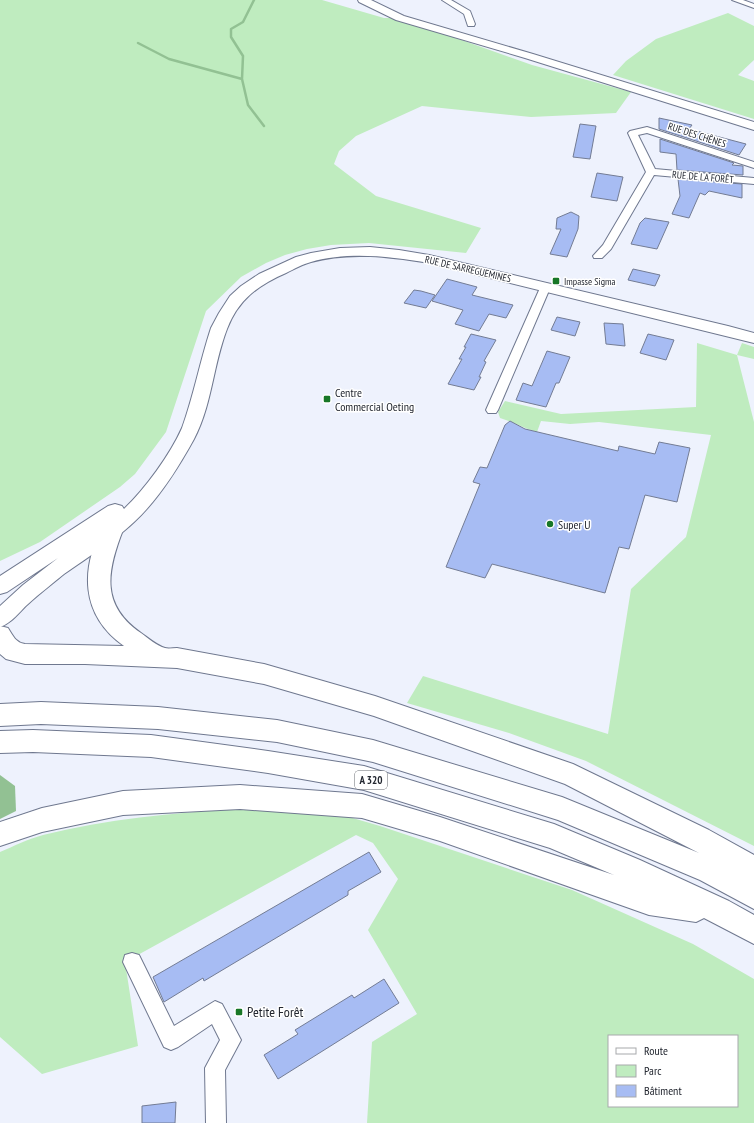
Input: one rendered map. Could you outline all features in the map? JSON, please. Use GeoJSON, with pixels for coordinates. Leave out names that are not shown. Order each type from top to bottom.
{"type":"FeatureCollection","features":[{"type":"Feature","properties":{"kind":"highway"},"geometry":{"type":"LineString","coordinates":[[108,525],[98,577],[99,597],[106,613],[120,630],[158,656]]}},
{"type":"Feature","properties":{"kind":"highway"},"geometry":{"type":"LineString","coordinates":[[0,635],[6,645],[14,652],[24,654],[158,656],[272,676],[375,706],[573,775],[699,839],[754,869]]}},
{"type":"Feature","properties":{"kind":"highway","name":"A 320"},"geometry":{"type":"LineString","coordinates":[[0,715],[41,713],[158,718],[277,731],[373,751],[562,809],[710,871],[754,895]]}},
{"type":"Feature","properties":{"kind":"highway","name":"A 320"},"geometry":{"type":"LineString","coordinates":[[0,742],[33,741],[151,746],[268,762],[364,778],[554,837],[630,869],[754,930]]}},
{"type":"Feature","properties":{"kind":"highway"},"geometry":{"type":"LineString","coordinates":[[0,834],[42,820],[123,803],[240,797],[362,806],[440,829],[649,901],[719,912]]}},
{"type":"Feature","properties":{"kind":"main road"},"geometry":{"type":"LineString","coordinates":[[359,0],[369,3],[400,18],[529,56],[754,126]]}},
{"type":"Feature","properties":{"kind":"main road","name":"RUE DE SARREGUEMINES"},"geometry":{"type":"LineString","coordinates":[[108,525],[140,505],[178,451],[190,428],[218,333],[226,315],[237,299],[249,286],[271,274],[309,258],[343,252],[383,253],[438,260],[545,288],[681,319],[754,338]]}},
{"type":"Feature","properties":{"kind":"main road"},"geometry":{"type":"LineString","coordinates":[[0,586],[108,525]]}},
{"type":"Feature","properties":{"kind":"main road"},"geometry":{"type":"LineString","coordinates":[[0,619],[36,584],[108,525]]}},
{"type":"Feature","properties":{"kind":"street"},"geometry":{"type":"LineString","coordinates":[[446,0],[467,13],[471,24]]}},
{"type":"Feature","properties":{"kind":"street"},"geometry":{"type":"LineString","coordinates":[[736,0],[754,6]]}},
{"type":"Feature","properties":{"kind":"street","name":"RUE DES CHÊNES"},"geometry":{"type":"LineString","coordinates":[[651,172],[633,133],[647,130],[754,165]]}},
{"type":"Feature","properties":{"kind":"street"},"geometry":{"type":"LineString","coordinates":[[598,256],[607,247],[651,172]]}},
{"type":"Feature","properties":{"kind":"street","name":"RUE DE LA FORÊT"},"geometry":{"type":"LineString","coordinates":[[651,172],[754,181]]}},
{"type":"Feature","properties":{"kind":"street"},"geometry":{"type":"LineString","coordinates":[[492,410],[545,288]]}},
{"type":"Feature","properties":{"kind":"street"},"geometry":{"type":"LineString","coordinates":[[132,962],[172,1040],[215,1011],[231,1040],[215,1068],[216,1123]]}},
{"type":"Feature","properties":{"kind":"green space"},"geometry":{"type":"Polygon","coordinates":[[[0,0],[322,0],[384,18],[400,18],[532,65],[631,92],[616,113],[531,117],[422,106],[356,136],[339,151],[334,164],[376,196],[481,228],[466,253],[369,243],[331,245],[285,255],[266,263],[241,277],[206,311],[166,432],[135,474],[120,487],[40,542],[0,561],[0,0]]]}},
{"type":"Feature","properties":{"kind":"green space"},"geometry":{"type":"Polygon","coordinates":[[[728,13],[754,26],[754,60],[738,75],[754,81],[754,119],[613,75],[626,61],[656,39],[728,13]]]}},
{"type":"Feature","properties":{"kind":"green space"},"geometry":{"type":"Polygon","coordinates":[[[697,343],[737,355],[754,422],[754,846],[586,761],[509,733],[407,703],[423,676],[608,734],[631,589],[686,537],[711,435],[599,422],[570,424],[541,421],[537,432],[500,418],[498,412],[505,401],[561,414],[696,407],[697,343]]]}},
{"type":"Feature","properties":{"kind":"green space"},"geometry":{"type":"Polygon","coordinates":[[[742,343],[754,347],[754,359],[737,355],[742,343]]]}},
{"type":"Feature","properties":{"kind":"green space"},"geometry":{"type":"Polygon","coordinates":[[[239,809],[332,812],[380,826],[572,890],[693,944],[754,979],[754,1123],[367,1123],[372,1042],[417,1014],[368,930],[398,879],[373,843],[356,835],[125,962],[138,1046],[42,1074],[0,1037],[0,852],[37,837],[67,829],[164,815],[239,809]]]}},
{"type":"Feature","properties":{"kind":"shaded area"},"geometry":{"type":"Polygon","coordinates":[[[0,775],[15,786],[16,811],[0,819],[0,775]]]}},
{"type":"Feature","properties":{"kind":"building"},"geometry":{"type":"Polygon","coordinates":[[[659,118],[692,125],[689,129],[746,144],[739,155],[659,129],[659,118]]]}},
{"type":"Feature","properties":{"kind":"building"},"geometry":{"type":"Polygon","coordinates":[[[580,124],[596,126],[590,159],[573,157],[580,124]]]}},
{"type":"Feature","properties":{"kind":"building"},"geometry":{"type":"Polygon","coordinates":[[[660,139],[734,163],[732,165],[743,166],[743,175],[677,170],[676,154],[660,152],[660,139]]]}},
{"type":"Feature","properties":{"kind":"building"},"geometry":{"type":"Polygon","coordinates":[[[597,173],[623,177],[617,201],[591,197],[597,173]]]}},
{"type":"Feature","properties":{"kind":"building"},"geometry":{"type":"Polygon","coordinates":[[[678,179],[742,184],[742,198],[709,191],[705,195],[700,193],[689,218],[672,214],[680,196],[678,179]]]}},
{"type":"Feature","properties":{"kind":"building"},"geometry":{"type":"Polygon","coordinates":[[[571,212],[579,216],[578,229],[567,257],[550,254],[561,229],[556,229],[557,218],[571,212]]]}},
{"type":"Feature","properties":{"kind":"building"},"geometry":{"type":"Polygon","coordinates":[[[645,218],[669,222],[657,249],[631,244],[640,223],[645,218]]]}},
{"type":"Feature","properties":{"kind":"building"},"geometry":{"type":"Polygon","coordinates":[[[633,269],[660,275],[655,286],[628,280],[633,269]]]}},
{"type":"Feature","properties":{"kind":"building"},"geometry":{"type":"Polygon","coordinates":[[[447,279],[477,287],[472,295],[513,305],[506,318],[489,314],[479,331],[455,324],[463,310],[432,301],[447,279]]]}},
{"type":"Feature","properties":{"kind":"building"},"geometry":{"type":"Polygon","coordinates":[[[414,290],[435,295],[426,308],[404,303],[414,290]]]}},
{"type":"Feature","properties":{"kind":"building"},"geometry":{"type":"Polygon","coordinates":[[[557,317],[580,322],[575,336],[551,330],[557,317]]]}},
{"type":"Feature","properties":{"kind":"building"},"geometry":{"type":"Polygon","coordinates":[[[604,323],[623,324],[625,346],[606,344],[604,323]]]}},
{"type":"Feature","properties":{"kind":"building"},"geometry":{"type":"Polygon","coordinates":[[[471,334],[496,340],[484,361],[486,362],[479,377],[481,377],[474,390],[448,384],[462,359],[459,359],[471,334]]]}},
{"type":"Feature","properties":{"kind":"building"},"geometry":{"type":"Polygon","coordinates":[[[648,334],[674,340],[666,360],[640,353],[648,334]]]}},
{"type":"Feature","properties":{"kind":"building"},"geometry":{"type":"Polygon","coordinates":[[[547,351],[570,357],[559,383],[556,383],[546,407],[516,400],[523,383],[532,386],[547,351]]]}},
{"type":"Feature","properties":{"kind":"building","name":"Super U"},"geometry":{"type":"Polygon","coordinates":[[[510,421],[525,429],[618,451],[619,446],[655,454],[659,442],[690,448],[677,502],[645,495],[629,549],[619,547],[605,593],[492,564],[485,578],[446,567],[480,484],[473,482],[480,467],[487,468],[505,425],[510,421]]]}},
{"type":"Feature","properties":{"kind":"building"},"geometry":{"type":"Polygon","coordinates":[[[369,852],[381,872],[348,891],[348,895],[204,981],[203,978],[164,1002],[153,977],[369,852]]]}},
{"type":"Feature","properties":{"kind":"building"},"geometry":{"type":"Polygon","coordinates":[[[384,979],[399,1003],[278,1079],[264,1055],[298,1034],[295,1030],[352,995],[354,998],[384,979]]]}},
{"type":"Feature","properties":{"kind":"building"},"geometry":{"type":"Polygon","coordinates":[[[176,1102],[175,1123],[142,1123],[142,1106],[176,1102]]]}},
{"type":"Feature","properties":{"kind":"waterway"},"geometry":{"type":"LineString","coordinates":[[242,79],[243,56],[231,37],[231,29],[243,22],[254,0]]}},
{"type":"Feature","properties":{"kind":"waterway"},"geometry":{"type":"LineString","coordinates":[[138,43],[169,59],[242,79]]}},
{"type":"Feature","properties":{"kind":"waterway"},"geometry":{"type":"LineString","coordinates":[[242,79],[248,105],[264,126]]}},
{"type":"Feature","properties":{"kind":"place","name":"Impasse Sigma"},"geometry":{"type":"Point","coordinates":[556,281]}},
{"type":"Feature","properties":{"kind":"place","name":"Centre Commercial Oeting"},"geometry":{"type":"Point","coordinates":[327,399]}},
{"type":"Feature","properties":{"kind":"place","name":"Super U"},"geometry":{"type":"Point","coordinates":[550,524]}},
{"type":"Feature","properties":{"kind":"place","name":"Petite Forêt"},"geometry":{"type":"Point","coordinates":[239,1012]}}]}
